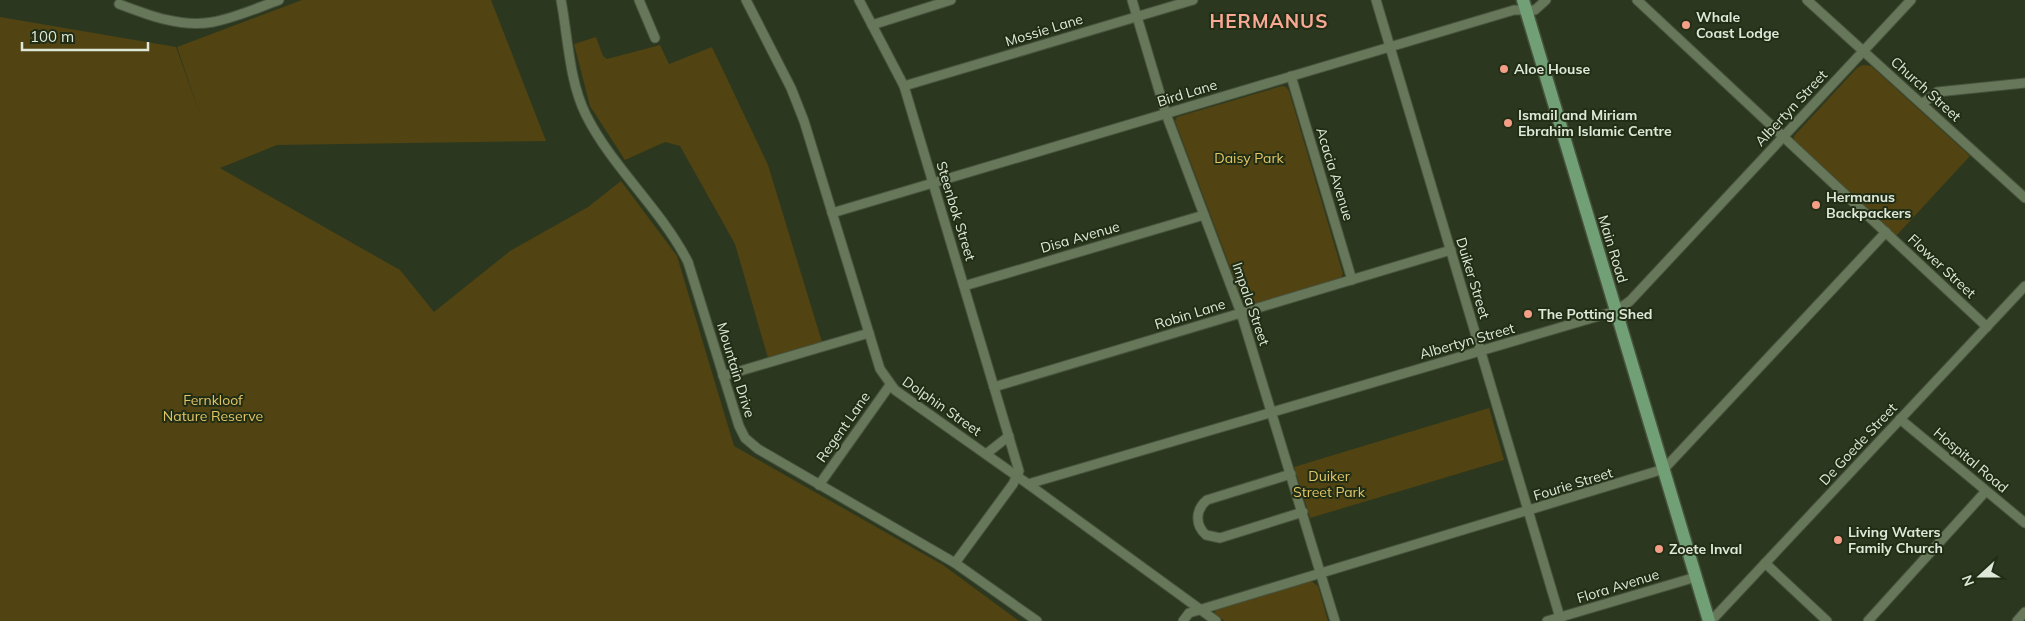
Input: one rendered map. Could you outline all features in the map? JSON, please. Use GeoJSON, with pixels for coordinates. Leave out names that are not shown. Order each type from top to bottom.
{"type":"FeatureCollection","features":[{"type":"Feature","properties":{"kind":"main road","name":"Main Road"},"geometry":{"type":"LineString","coordinates":[[1524,5],[1710,621]]}},
{"type":"Feature","properties":{"kind":"street"},"geometry":{"type":"LineString","coordinates":[[119,4],[166,19],[198,24],[221,20],[279,0]]}},
{"type":"Feature","properties":{"kind":"street","name":"Mountain Drive"},"geometry":{"type":"LineString","coordinates":[[561,0],[576,86],[584,109],[596,131],[683,253],[696,284],[739,426],[749,443],[955,564],[1037,621]]}},
{"type":"Feature","properties":{"kind":"street"},"geometry":{"type":"LineString","coordinates":[[639,0],[654,38]]}},
{"type":"Feature","properties":{"kind":"street","name":"Dolphin Street"},"geometry":{"type":"LineString","coordinates":[[746,0],[799,105],[880,369],[890,385],[1216,621]]}},
{"type":"Feature","properties":{"kind":"street","name":"Steenbok Street"},"geometry":{"type":"LineString","coordinates":[[859,0],[904,86],[1009,436],[1019,471],[1017,476]]}},
{"type":"Feature","properties":{"kind":"street"},"geometry":{"type":"LineString","coordinates":[[872,24],[951,0]]}},
{"type":"Feature","properties":{"kind":"street","name":"Impala Street"},"geometry":{"type":"LineString","coordinates":[[1132,0],[1166,114],[1242,313],[1335,621]]}},
{"type":"Feature","properties":{"kind":"street","name":"Mossie Lane"},"geometry":{"type":"LineString","coordinates":[[904,86],[1193,0]]}},
{"type":"Feature","properties":{"kind":"street","name":"Duiker Street"},"geometry":{"type":"LineString","coordinates":[[1376,0],[1561,619]]}},
{"type":"Feature","properties":{"kind":"street","name":"Bird Lane"},"geometry":{"type":"LineString","coordinates":[[832,213],[1514,10],[1524,5],[1535,10],[1546,0]]}},
{"type":"Feature","properties":{"kind":"street","name":"Flower Street"},"geometry":{"type":"LineString","coordinates":[[1637,0],[1986,326]]}},
{"type":"Feature","properties":{"kind":"street","name":"Church Street"},"geometry":{"type":"LineString","coordinates":[[1807,0],[2025,198]]}},
{"type":"Feature","properties":{"kind":"street","name":"Albertyn Street"},"geometry":{"type":"LineString","coordinates":[[1028,484],[1616,311],[1630,301],[1911,0]]}},
{"type":"Feature","properties":{"kind":"street","name":"Acacia Avenue"},"geometry":{"type":"LineString","coordinates":[[1291,76],[1352,280]]}},
{"type":"Feature","properties":{"kind":"street"},"geometry":{"type":"LineString","coordinates":[[1922,104],[1937,92],[2025,83]]}},
{"type":"Feature","properties":{"kind":"street","name":"Disa Avenue"},"geometry":{"type":"LineString","coordinates":[[964,286],[1204,215]]}},
{"type":"Feature","properties":{"kind":"street","name":"Fourie Street"},"geometry":{"type":"LineString","coordinates":[[1183,621],[1189,613],[1664,469],[1886,232]]}},
{"type":"Feature","properties":{"kind":"street","name":"Robin Lane"},"geometry":{"type":"LineString","coordinates":[[994,387],[1451,250]]}},
{"type":"Feature","properties":{"kind":"street","name":"De Goede Street"},"geometry":{"type":"LineString","coordinates":[[1710,621],[2025,286]]}},
{"type":"Feature","properties":{"kind":"street"},"geometry":{"type":"LineString","coordinates":[[723,376],[869,333]]}},
{"type":"Feature","properties":{"kind":"street","name":"Regent Lane"},"geometry":{"type":"LineString","coordinates":[[819,485],[890,385]]}},
{"type":"Feature","properties":{"kind":"street","name":"Hospital Road"},"geometry":{"type":"LineString","coordinates":[[1900,418],[2025,523]]}},
{"type":"Feature","properties":{"kind":"street"},"geometry":{"type":"LineString","coordinates":[[986,454],[1009,436]]}},
{"type":"Feature","properties":{"kind":"street"},"geometry":{"type":"LineString","coordinates":[[1291,474],[1207,500],[1199,510],[1198,523],[1206,535],[1220,538],[1303,512]]}},
{"type":"Feature","properties":{"kind":"street"},"geometry":{"type":"LineString","coordinates":[[955,564],[1017,476]]}},
{"type":"Feature","properties":{"kind":"street"},"geometry":{"type":"LineString","coordinates":[[1868,621],[1986,491]]}},
{"type":"Feature","properties":{"kind":"street"},"geometry":{"type":"LineString","coordinates":[[1765,563],[1827,621]]}},
{"type":"Feature","properties":{"kind":"street","name":"Flora Avenue"},"geometry":{"type":"LineString","coordinates":[[1547,621],[1561,619],[1696,577]]}},
{"type":"Feature","properties":{"kind":"street"},"geometry":{"type":"LineString","coordinates":[[2017,621],[2025,612]]}},
{"type":"Feature","properties":{"kind":"green space","name":"Fernkloof Nature Reserve"},"geometry":{"type":"Polygon","coordinates":[[[302,0],[491,0],[546,141],[277,145],[220,168],[400,270],[434,312],[510,251],[588,207],[621,181],[677,256],[734,446],[943,565],[1019,621],[0,621],[0,17],[176,47],[200,114],[177,47],[302,0]]]}},
{"type":"Feature","properties":{"kind":"green space"},"geometry":{"type":"Polygon","coordinates":[[[596,37],[603,56],[607,59],[660,45],[669,64],[712,47],[768,165],[822,342],[768,358],[735,244],[680,146],[665,142],[625,160],[590,106],[574,44],[596,37]]]}},
{"type":"Feature","properties":{"kind":"green space"},"geometry":{"type":"Polygon","coordinates":[[[1863,65],[1871,66],[1970,156],[1896,236],[1794,141],[1794,136],[1857,68],[1863,65]]]}},
{"type":"Feature","properties":{"kind":"green space","name":"Daisy Park"},"geometry":{"type":"Polygon","coordinates":[[[1282,86],[1286,87],[1289,91],[1343,274],[1340,279],[1247,306],[1244,304],[1175,121],[1177,117],[1282,86]]]}},
{"type":"Feature","properties":{"kind":"green space","name":"Duiker Street Park"},"geometry":{"type":"Polygon","coordinates":[[[1489,408],[1504,460],[1310,518],[1294,467],[1489,408]]]}},
{"type":"Feature","properties":{"kind":"green space"},"geometry":{"type":"Polygon","coordinates":[[[1311,581],[1318,586],[1328,621],[1225,621],[1214,614],[1217,608],[1311,581]]]}},
{"type":"Feature","properties":{"kind":"place","name":"Whale Coast Lodge"},"geometry":{"type":"Point","coordinates":[1686,25]}},
{"type":"Feature","properties":{"kind":"place","name":"Aloe House"},"geometry":{"type":"Point","coordinates":[1504,69]}},
{"type":"Feature","properties":{"kind":"place","name":"Ismail and Miriam Ebrahim Islamic Centre"},"geometry":{"type":"Point","coordinates":[1508,123]}},
{"type":"Feature","properties":{"kind":"place","name":"Hermanus Backpackers"},"geometry":{"type":"Point","coordinates":[1816,205]}},
{"type":"Feature","properties":{"kind":"place","name":"The Potting Shed"},"geometry":{"type":"Point","coordinates":[1528,314]}},
{"type":"Feature","properties":{"kind":"place","name":"Living Waters Family Church"},"geometry":{"type":"Point","coordinates":[1838,540]}},
{"type":"Feature","properties":{"kind":"place","name":"Zoete Inval"},"geometry":{"type":"Point","coordinates":[1659,549]}},
{"type":"Feature","properties":{"kind":"district","name":"HERMANUS"},"geometry":{"type":"Point","coordinates":[1269,21]}}]}
